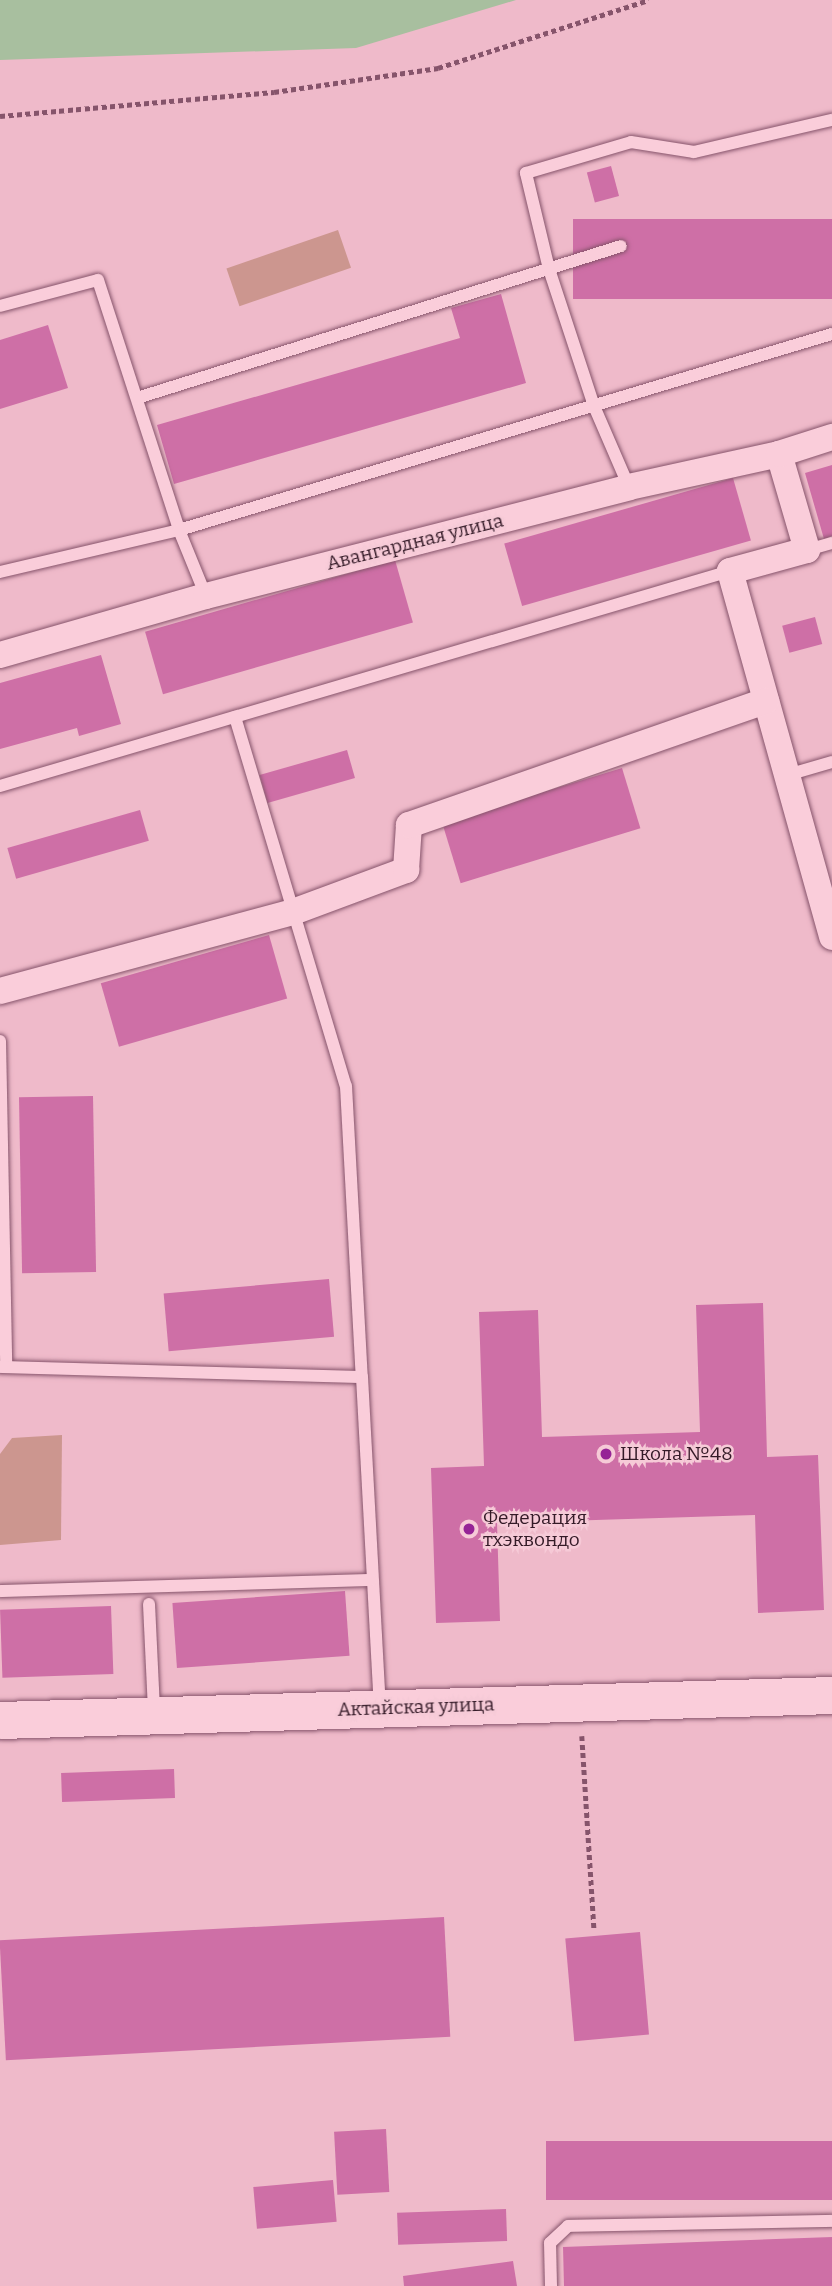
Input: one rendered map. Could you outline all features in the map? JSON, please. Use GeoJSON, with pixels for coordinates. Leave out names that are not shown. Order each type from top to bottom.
{"type":"FeatureCollection","features":[{"type":"Feature","properties":{"kind":"street","name":"Авангардная улица"},"geometry":{"type":"LineString","coordinates":[[0,655],[206,596],[629,487],[779,454],[832,437]]}},
{"type":"Feature","properties":{"kind":"street"},"geometry":{"type":"LineString","coordinates":[[779,454],[820,547],[730,571],[832,937]]}},
{"type":"Feature","properties":{"kind":"street"},"geometry":{"type":"LineString","coordinates":[[0,991],[293,912],[406,870],[409,825],[766,701]]}},
{"type":"Feature","properties":{"kind":"street","name":"Актайская улица"},"geometry":{"type":"LineString","coordinates":[[0,1720],[832,1695]]}},
{"type":"Feature","properties":{"kind":"lane"},"geometry":{"type":"LineString","coordinates":[[629,487],[594,406],[549,268],[526,173],[631,142],[694,152],[832,120]]}},
{"type":"Feature","properties":{"kind":"lane"},"geometry":{"type":"LineString","coordinates":[[137,398],[621,246]]}},
{"type":"Feature","properties":{"kind":"lane"},"geometry":{"type":"LineString","coordinates":[[0,306],[98,280],[179,530],[206,596]]}},
{"type":"Feature","properties":{"kind":"lane"},"geometry":{"type":"LineString","coordinates":[[0,572],[179,530],[832,334]]}},
{"type":"Feature","properties":{"kind":"lane"},"geometry":{"type":"LineString","coordinates":[[0,786],[730,571]]}},
{"type":"Feature","properties":{"kind":"lane"},"geometry":{"type":"LineString","coordinates":[[235,717],[346,1086],[380,1708]]}},
{"type":"Feature","properties":{"kind":"lane"},"geometry":{"type":"LineString","coordinates":[[787,775],[832,762]]}},
{"type":"Feature","properties":{"kind":"lane"},"geometry":{"type":"LineString","coordinates":[[0,1041],[3,1367],[362,1377]]}},
{"type":"Feature","properties":{"kind":"lane"},"geometry":{"type":"LineString","coordinates":[[0,1591],[371,1580]]}},
{"type":"Feature","properties":{"kind":"lane"},"geometry":{"type":"LineString","coordinates":[[149,1604],[154,1715]]}},
{"type":"Feature","properties":{"kind":"lane"},"geometry":{"type":"LineString","coordinates":[[551,2286],[550,2243],[568,2226],[832,2221]]}},
{"type":"Feature","properties":{"kind":"path"},"geometry":{"type":"LineString","coordinates":[[0,116],[274,92],[438,68],[648,0]]}},
{"type":"Feature","properties":{"kind":"path"},"geometry":{"type":"LineString","coordinates":[[580,1702],[594,1929]]}},
{"type":"Feature","properties":{"kind":"shaded area"},"geometry":{"type":"Polygon","coordinates":[[[0,0],[516,0],[356,48],[0,60],[0,0]]]}},
{"type":"Feature","properties":{"kind":"shaded area"},"geometry":{"type":"Polygon","coordinates":[[[338,230],[351,268],[239,306],[226,268],[338,230]]]}},
{"type":"Feature","properties":{"kind":"shaded area"},"geometry":{"type":"Polygon","coordinates":[[[62,1435],[61,1540],[0,1545],[0,1454],[12,1438],[62,1435]]]}},
{"type":"Feature","properties":{"kind":"building"},"geometry":{"type":"Polygon","coordinates":[[[611,166],[619,196],[595,202],[587,172],[611,166]]]}},
{"type":"Feature","properties":{"kind":"building"},"geometry":{"type":"Polygon","coordinates":[[[573,219],[832,219],[832,299],[573,299],[573,219]]]}},
{"type":"Feature","properties":{"kind":"building"},"geometry":{"type":"Polygon","coordinates":[[[501,294],[526,383],[174,484],[157,425],[460,338],[451,308],[501,294]]]}},
{"type":"Feature","properties":{"kind":"building"},"geometry":{"type":"Polygon","coordinates":[[[48,325],[68,388],[0,409],[0,340],[48,325]]]}},
{"type":"Feature","properties":{"kind":"building"},"geometry":{"type":"Polygon","coordinates":[[[832,465],[832,536],[824,539],[805,473],[832,465]]]}},
{"type":"Feature","properties":{"kind":"building"},"geometry":{"type":"Polygon","coordinates":[[[733,478],[751,540],[522,606],[504,544],[733,478]]]}},
{"type":"Feature","properties":{"kind":"building"},"geometry":{"type":"Polygon","coordinates":[[[395,560],[413,622],[163,694],[145,632],[395,560]]]}},
{"type":"Feature","properties":{"kind":"building"},"geometry":{"type":"Polygon","coordinates":[[[815,617],[822,644],[789,653],[782,626],[815,617]]]}},
{"type":"Feature","properties":{"kind":"building"},"geometry":{"type":"Polygon","coordinates":[[[101,655],[121,724],[79,736],[77,728],[0,749],[0,683],[101,655]]]}},
{"type":"Feature","properties":{"kind":"building"},"geometry":{"type":"Polygon","coordinates":[[[347,750],[355,778],[268,803],[260,775],[347,750]]]}},
{"type":"Feature","properties":{"kind":"building"},"geometry":{"type":"Polygon","coordinates":[[[622,768],[640,828],[461,883],[442,823],[622,768]]]}},
{"type":"Feature","properties":{"kind":"building"},"geometry":{"type":"Polygon","coordinates":[[[140,810],[149,841],[16,879],[7,848],[140,810]]]}},
{"type":"Feature","properties":{"kind":"building"},"geometry":{"type":"Polygon","coordinates":[[[269,935],[287,998],[119,1047],[101,983],[269,935]]]}},
{"type":"Feature","properties":{"kind":"building"},"geometry":{"type":"Polygon","coordinates":[[[93,1096],[96,1272],[22,1273],[19,1097],[93,1096]]]}},
{"type":"Feature","properties":{"kind":"building"},"geometry":{"type":"Polygon","coordinates":[[[329,1279],[334,1337],[169,1351],[164,1293],[329,1279]]]}},
{"type":"Feature","properties":{"kind":"building"},"geometry":{"type":"Polygon","coordinates":[[[763,1303],[767,1457],[818,1455],[824,1610],[758,1613],[755,1515],[497,1523],[500,1621],[436,1623],[431,1468],[484,1466],[479,1312],[538,1310],[542,1437],[700,1432],[696,1305],[763,1303]]]}},
{"type":"Feature","properties":{"kind":"building"},"geometry":{"type":"Polygon","coordinates":[[[345,1591],[350,1656],[177,1668],[172,1603],[345,1591]]]}},
{"type":"Feature","properties":{"kind":"building"},"geometry":{"type":"Polygon","coordinates":[[[111,1606],[113,1674],[2,1678],[0,1610],[111,1606]]]}},
{"type":"Feature","properties":{"kind":"building"},"geometry":{"type":"Polygon","coordinates":[[[174,1769],[175,1798],[62,1802],[61,1773],[174,1769]]]}},
{"type":"Feature","properties":{"kind":"building"},"geometry":{"type":"Polygon","coordinates":[[[444,1917],[450,2037],[6,2060],[0,1940],[444,1917]]]}},
{"type":"Feature","properties":{"kind":"building"},"geometry":{"type":"Polygon","coordinates":[[[640,1932],[649,2035],[574,2041],[565,1939],[640,1932]]]}},
{"type":"Feature","properties":{"kind":"building"},"geometry":{"type":"Polygon","coordinates":[[[386,2129],[389,2192],[337,2195],[334,2132],[386,2129]]]}},
{"type":"Feature","properties":{"kind":"building"},"geometry":{"type":"Polygon","coordinates":[[[546,2141],[832,2141],[832,2200],[546,2200],[546,2141]]]}},
{"type":"Feature","properties":{"kind":"building"},"geometry":{"type":"Polygon","coordinates":[[[333,2180],[337,2222],[257,2229],[253,2187],[333,2180]]]}},
{"type":"Feature","properties":{"kind":"building"},"geometry":{"type":"Polygon","coordinates":[[[506,2209],[507,2241],[398,2245],[397,2213],[506,2209]]]}},
{"type":"Feature","properties":{"kind":"building"},"geometry":{"type":"Polygon","coordinates":[[[832,2237],[832,2286],[564,2286],[563,2247],[832,2237]]]}},
{"type":"Feature","properties":{"kind":"building"},"geometry":{"type":"Polygon","coordinates":[[[513,2261],[517,2286],[404,2286],[403,2276],[513,2261]]]}},
{"type":"Feature","properties":{"kind":"place","name":"Школа №48"},"geometry":{"type":"Point","coordinates":[606,1454]}},
{"type":"Feature","properties":{"kind":"place","name":"Федерация тхэквондо"},"geometry":{"type":"Point","coordinates":[469,1529]}}]}
